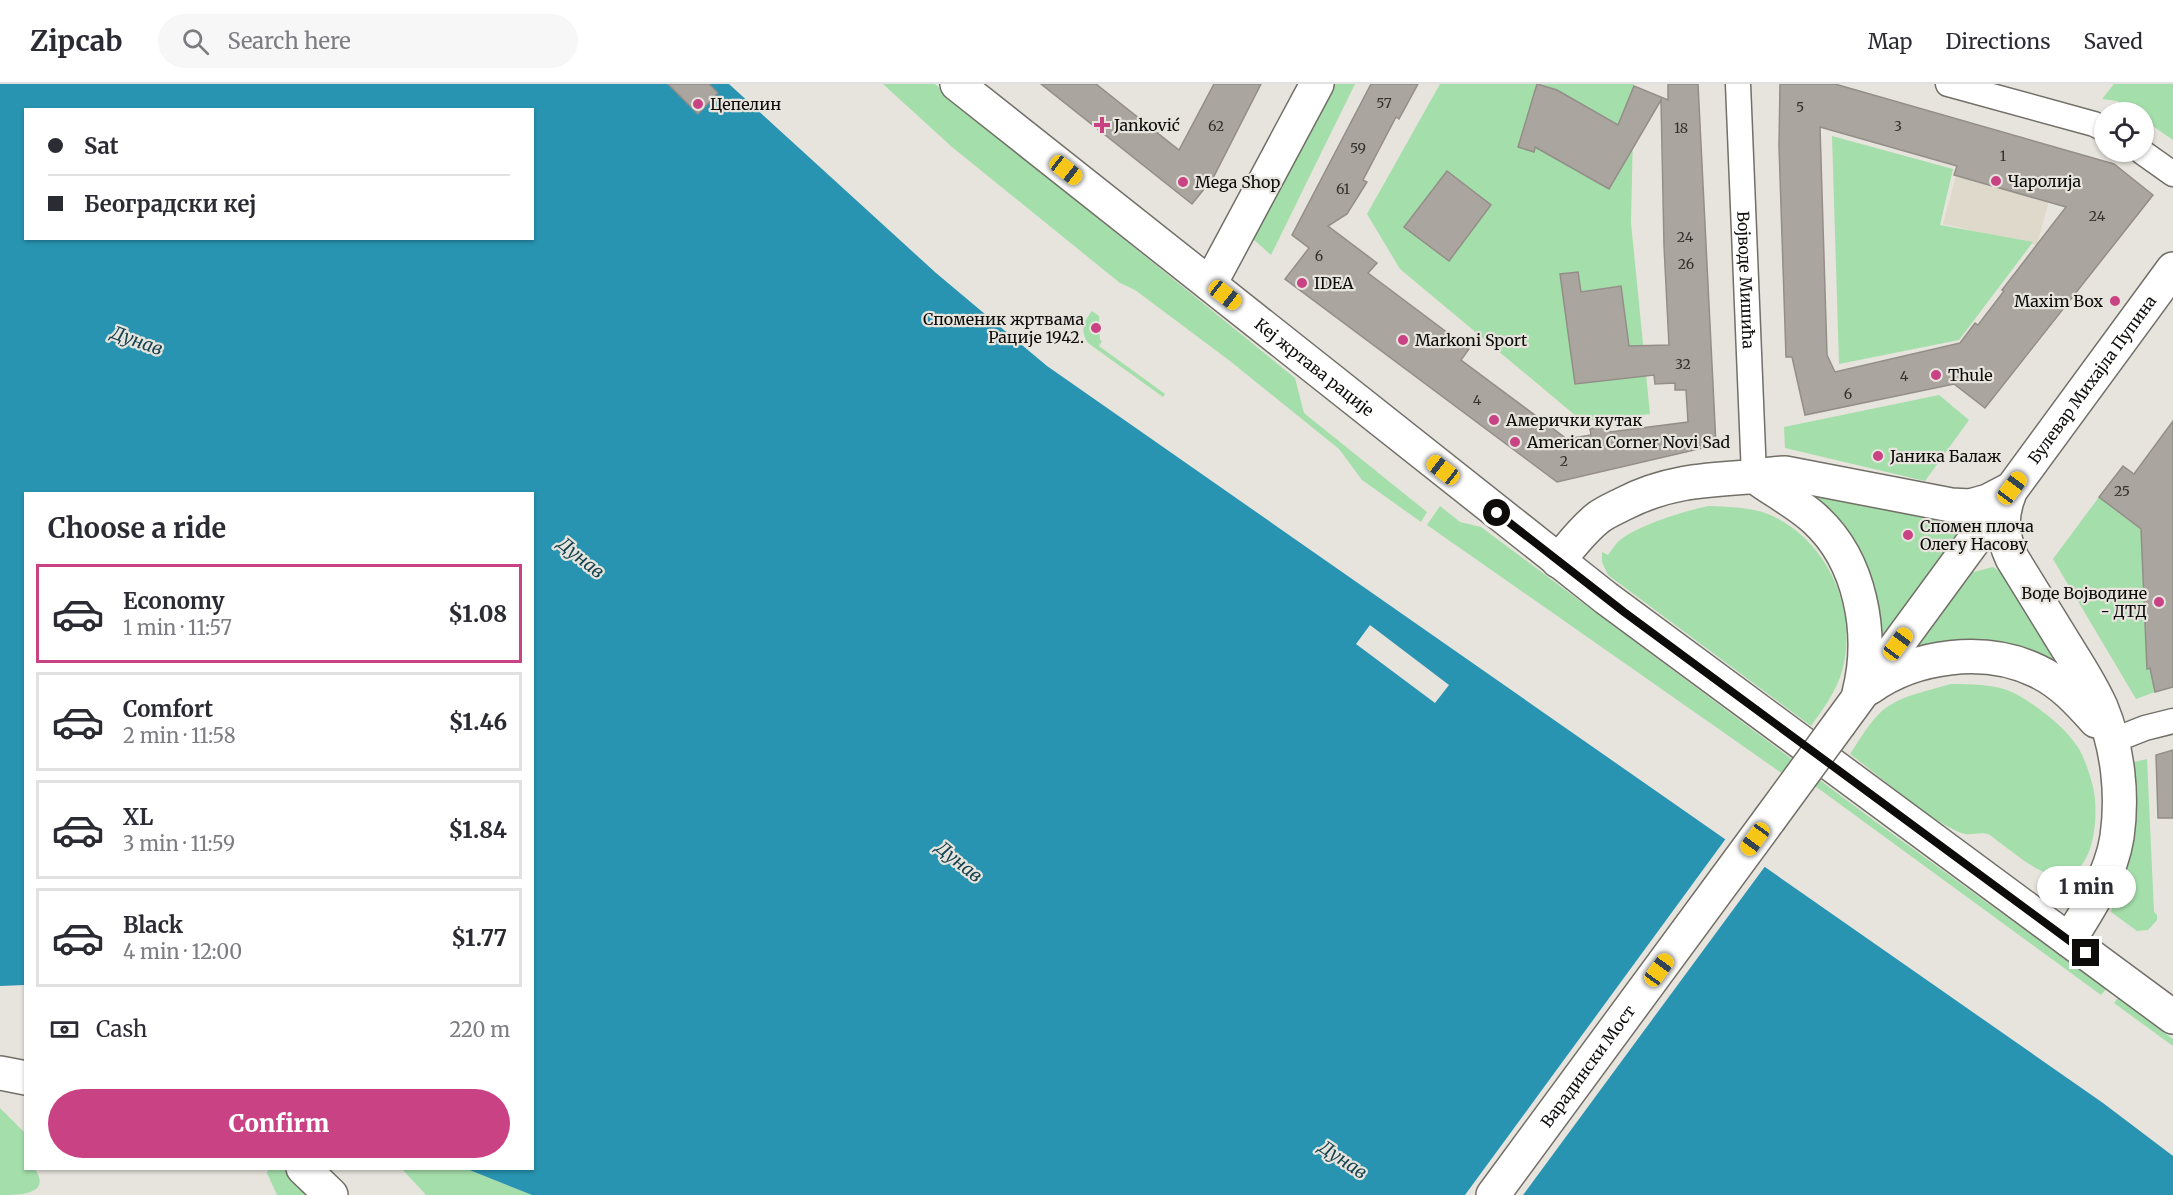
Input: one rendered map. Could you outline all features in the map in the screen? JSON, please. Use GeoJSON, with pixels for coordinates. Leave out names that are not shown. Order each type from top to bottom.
{"type":"FeatureCollection","features":[{"type":"Feature","properties":{"kind":"main road","name":"Кеј жртава рације"},"geometry":{"type":"LineString","coordinates":[[957,84],[1558,561],[1844,776],[2173,1017]]}},
{"type":"Feature","properties":{"kind":"main road"},"geometry":{"type":"LineString","coordinates":[[1210,284],[1317,84]]}},
{"type":"Feature","properties":{"kind":"main road","name":"Булевар Михајла Пупина"},"geometry":{"type":"LineString","coordinates":[[1840,723],[2173,269]]}},
{"type":"Feature","properties":{"kind":"main road"},"geometry":{"type":"LineString","coordinates":[[1558,561],[1600,516],[1640,495],[1696,480],[1785,473],[1940,504],[1970,506],[1988,501],[2012,488]]}},
{"type":"Feature","properties":{"kind":"main road"},"geometry":{"type":"LineString","coordinates":[[1754,476],[1816,520],[1832,537],[1844,556],[1853,576],[1865,638],[1865,670],[1858,696]]}},
{"type":"Feature","properties":{"kind":"main road"},"geometry":{"type":"LineString","coordinates":[[2012,488],[2005,506],[2003,520],[2006,545],[2086,679],[2100,707],[2112,741],[2118,772],[2116,839],[2092,905],[2069,940]]}},
{"type":"Feature","properties":{"kind":"main road"},"geometry":{"type":"LineString","coordinates":[[1858,696],[1882,679],[1914,665],[1952,657],[2015,662],[2038,671],[2060,685],[2096,721],[2112,741]]}},
{"type":"Feature","properties":{"kind":"main road","name":"Варадински Мост"},"geometry":{"type":"LineString","coordinates":[[1493,1195],[1840,723]]}},
{"type":"Feature","properties":{"kind":"main road"},"geometry":{"type":"LineString","coordinates":[[0,1073],[24,1078]]}},
{"type":"Feature","properties":{"kind":"main road"},"geometry":{"type":"LineString","coordinates":[[305,1170],[331,1195]]}},
{"type":"Feature","properties":{"kind":"street","name":"Војводе Мишића"},"geometry":{"type":"LineString","coordinates":[[1738,84],[1754,476]]}},
{"type":"Feature","properties":{"kind":"street"},"geometry":{"type":"LineString","coordinates":[[1948,84],[2094,124]]}},
{"type":"Feature","properties":{"kind":"street"},"geometry":{"type":"LineString","coordinates":[[2154,161],[2173,174]]}},
{"type":"Feature","properties":{"kind":"street"},"geometry":{"type":"LineString","coordinates":[[2112,741],[2145,728],[2173,721]]}},
{"type":"Feature","properties":{"kind":"shaded area","name":"Чаролија"},"geometry":{"type":"Polygon","coordinates":[[[1970,123],[2051,193],[2037,245],[1943,224],[1970,123]]]}},
{"type":"Feature","properties":{"kind":"green space"},"geometry":{"type":"Polygon","coordinates":[[[883,84],[935,84],[1295,378],[1304,413],[1427,512],[1421,522],[1362,480],[1339,449],[1230,361],[1135,290],[1120,283],[952,147],[883,84]]]}},
{"type":"Feature","properties":{"kind":"green space"},"geometry":{"type":"Polygon","coordinates":[[[1334,84],[1355,84],[1271,255],[1253,239],[1334,84]]]}},
{"type":"Feature","properties":{"kind":"green space"},"geometry":{"type":"Polygon","coordinates":[[[1440,84],[1634,84],[1631,223],[1650,414],[1582,421],[1400,269],[1367,214],[1440,84]]]}},
{"type":"Feature","properties":{"kind":"green space"},"geometry":{"type":"Polygon","coordinates":[[[2114,84],[2173,84],[2173,140],[2154,127],[2154,102],[2118,102],[2102,99],[2114,84]]]}},
{"type":"Feature","properties":{"kind":"green space"},"geometry":{"type":"Polygon","coordinates":[[[1832,136],[1953,169],[1940,225],[2033,242],[1959,340],[1839,364],[1832,136]]]}},
{"type":"Feature","properties":{"kind":"green space"},"geometry":{"type":"Polygon","coordinates":[[[1092,311],[1099,316],[1100,340],[1102,341],[1099,346],[1165,394],[1163,397],[1088,343],[1084,327],[1092,311]]]}},
{"type":"Feature","properties":{"kind":"green space"},"geometry":{"type":"Polygon","coordinates":[[[1939,395],[1969,420],[1925,481],[1785,448],[1784,427],[1939,395]]]}},
{"type":"Feature","properties":{"kind":"green space"},"geometry":{"type":"Polygon","coordinates":[[[1780,480],[1962,520],[1963,524],[1885,636],[1878,639],[1780,480]]]}},
{"type":"Feature","properties":{"kind":"green space"},"geometry":{"type":"Polygon","coordinates":[[[2099,497],[2141,530],[2147,668],[2150,668],[2155,692],[2136,699],[2053,559],[2099,497]]]}},
{"type":"Feature","properties":{"kind":"green space"},"geometry":{"type":"Polygon","coordinates":[[[1440,506],[1460,522],[1481,527],[1876,822],[2106,989],[2101,995],[1789,767],[1783,774],[1427,525],[1440,506]]]}},
{"type":"Feature","properties":{"kind":"green space"},"geometry":{"type":"Polygon","coordinates":[[[1709,506],[1754,510],[1768,514],[1789,525],[1807,540],[1822,558],[1834,579],[1842,601],[1846,624],[1846,648],[1842,671],[1836,686],[1811,726],[1608,575],[1602,562],[1602,552],[1608,555],[1615,545],[1628,534],[1675,515],[1709,506]]]}},
{"type":"Feature","properties":{"kind":"green space"},"geometry":{"type":"Polygon","coordinates":[[[1993,567],[2008,577],[2062,666],[1916,649],[1970,573],[1993,567]]]}},
{"type":"Feature","properties":{"kind":"green space"},"geometry":{"type":"Polygon","coordinates":[[[1951,684],[1991,686],[2014,693],[2050,717],[2074,741],[2092,782],[2095,798],[2095,825],[2088,853],[2082,865],[2073,873],[2054,876],[2029,864],[1988,834],[1965,834],[1953,829],[1923,811],[1850,754],[1870,724],[1885,708],[1912,695],[1951,684]]]}},
{"type":"Feature","properties":{"kind":"green space"},"geometry":{"type":"Polygon","coordinates":[[[2147,759],[2154,912],[2157,920],[2148,930],[2137,931],[2111,912],[2127,838],[2134,762],[2147,759]]]}},
{"type":"Feature","properties":{"kind":"green space"},"geometry":{"type":"Polygon","coordinates":[[[2118,998],[2173,1039],[2173,1046],[2114,1003],[2118,998]]]}},
{"type":"Feature","properties":{"kind":"green space"},"geometry":{"type":"Polygon","coordinates":[[[0,1108],[24,1132],[24,1170],[35,1170],[39,1184],[36,1189],[24,1194],[0,1195],[0,1108]]]}},
{"type":"Feature","properties":{"kind":"green space"},"geometry":{"type":"Polygon","coordinates":[[[268,1170],[284,1170],[314,1195],[277,1195],[268,1170]]]}},
{"type":"Feature","properties":{"kind":"green space"},"geometry":{"type":"Polygon","coordinates":[[[403,1170],[470,1170],[532,1195],[426,1195],[403,1170]]]}},
{"type":"Feature","properties":{"kind":"water","name":"Дунав"},"geometry":{"type":"Polygon","coordinates":[[[0,84],[729,84],[936,273],[1047,366],[2103,1103],[2173,1156],[2173,1195],[532,1195],[470,1170],[534,1170],[534,492],[24,492],[24,985],[0,986],[0,84]]]}},
{"type":"Feature","properties":{"kind":"pier"},"geometry":{"type":"Polygon","coordinates":[[[1370,625],[1449,685],[1435,703],[1356,644],[1370,625]]]}},
{"type":"Feature","properties":{"kind":"pier"},"geometry":{"type":"Polygon","coordinates":[[[1727,837],[1766,865],[1523,1195],[1465,1195],[1727,837]]]}},
{"type":"Feature","properties":{"kind":"building","name":"Цепелин"},"geometry":{"type":"Polygon","coordinates":[[[668,84],[709,84],[718,93],[698,114],[668,84]]]}},
{"type":"Feature","properties":{"kind":"building"},"geometry":{"type":"Polygon","coordinates":[[[1041,84],[1096,84],[1179,150],[1214,84],[1261,84],[1213,178],[1192,204],[1041,84]]]}},
{"type":"Feature","properties":{"kind":"building"},"geometry":{"type":"Polygon","coordinates":[[[1371,84],[1418,84],[1399,119],[1396,117],[1363,180],[1367,182],[1347,214],[1328,226],[1377,263],[1368,273],[1469,349],[1461,360],[1567,439],[1591,435],[1590,429],[1608,424],[1610,432],[1688,422],[1686,390],[1675,390],[1675,383],[1655,384],[1654,375],[1575,384],[1560,274],[1578,272],[1581,292],[1621,286],[1629,346],[1669,345],[1661,100],[1609,189],[1535,147],[1534,152],[1518,147],[1537,84],[1557,90],[1618,125],[1634,86],[1668,100],[1668,84],[1698,84],[1716,445],[1557,482],[1285,279],[1309,248],[1292,235],[1371,84]]]}},
{"type":"Feature","properties":{"kind":"building"},"geometry":{"type":"Polygon","coordinates":[[[1780,84],[1835,84],[2094,158],[2094,162],[2114,164],[2153,195],[1985,408],[1954,384],[1805,415],[1792,357],[1786,357],[1779,146],[1780,84]],[[1820,127],[1827,355],[1835,372],[1960,343],[1975,323],[1978,325],[2066,207],[1954,175],[1957,166],[1820,127]]]}},
{"type":"Feature","properties":{"kind":"building"},"geometry":{"type":"Polygon","coordinates":[[[1447,171],[1491,205],[1449,261],[1404,227],[1447,171]]]}},
{"type":"Feature","properties":{"kind":"building","name":"Воде Војводине - ДТД"},"geometry":{"type":"Polygon","coordinates":[[[2173,421],[2173,687],[2155,692],[2150,668],[2147,669],[2141,529],[2099,497],[2123,466],[2134,474],[2173,421]]]}},
{"type":"Feature","properties":{"kind":"building"},"geometry":{"type":"Polygon","coordinates":[[[2173,750],[2173,818],[2158,818],[2156,755],[2173,750]]]}},
{"type":"Feature","properties":{"kind":"place","name":"Цепелин"},"geometry":{"type":"Point","coordinates":[698,104]}},
{"type":"Feature","properties":{"kind":"place","name":"Janković"},"geometry":{"type":"Point","coordinates":[1102,125]}},
{"type":"Feature","properties":{"kind":"place","name":"Чаролија"},"geometry":{"type":"Point","coordinates":[1996,181]}},
{"type":"Feature","properties":{"kind":"place","name":"Mega Shop"},"geometry":{"type":"Point","coordinates":[1183,182]}},
{"type":"Feature","properties":{"kind":"place","name":"IDEA"},"geometry":{"type":"Point","coordinates":[1302,283]}},
{"type":"Feature","properties":{"kind":"place","name":"Maxim Box"},"geometry":{"type":"Point","coordinates":[2115,301]}},
{"type":"Feature","properties":{"kind":"place","name":"Споменик жртвама Рације 1942."},"geometry":{"type":"Point","coordinates":[1096,328]}},
{"type":"Feature","properties":{"kind":"place","name":"Markoni Sport"},"geometry":{"type":"Point","coordinates":[1403,340]}},
{"type":"Feature","properties":{"kind":"place","name":"Thule"},"geometry":{"type":"Point","coordinates":[1936,375]}},
{"type":"Feature","properties":{"kind":"place","name":"Амерички кутак"},"geometry":{"type":"Point","coordinates":[1494,420]}},
{"type":"Feature","properties":{"kind":"place","name":"American Corner Novi Sad"},"geometry":{"type":"Point","coordinates":[1515,442]}},
{"type":"Feature","properties":{"kind":"place","name":"Јаника Балаж"},"geometry":{"type":"Point","coordinates":[1878,456]}},
{"type":"Feature","properties":{"kind":"place","name":"Спомен плоча Олегу Насову"},"geometry":{"type":"Point","coordinates":[1908,535]}},
{"type":"Feature","properties":{"kind":"place","name":"Воде Војводине - ДТД"},"geometry":{"type":"Point","coordinates":[2159,602]}},
{"type":"Feature","properties":{"kind":"route"},"geometry":{"type":"LineString","coordinates":[[1497,513],[1624,612],[2086,953]]}}]}
